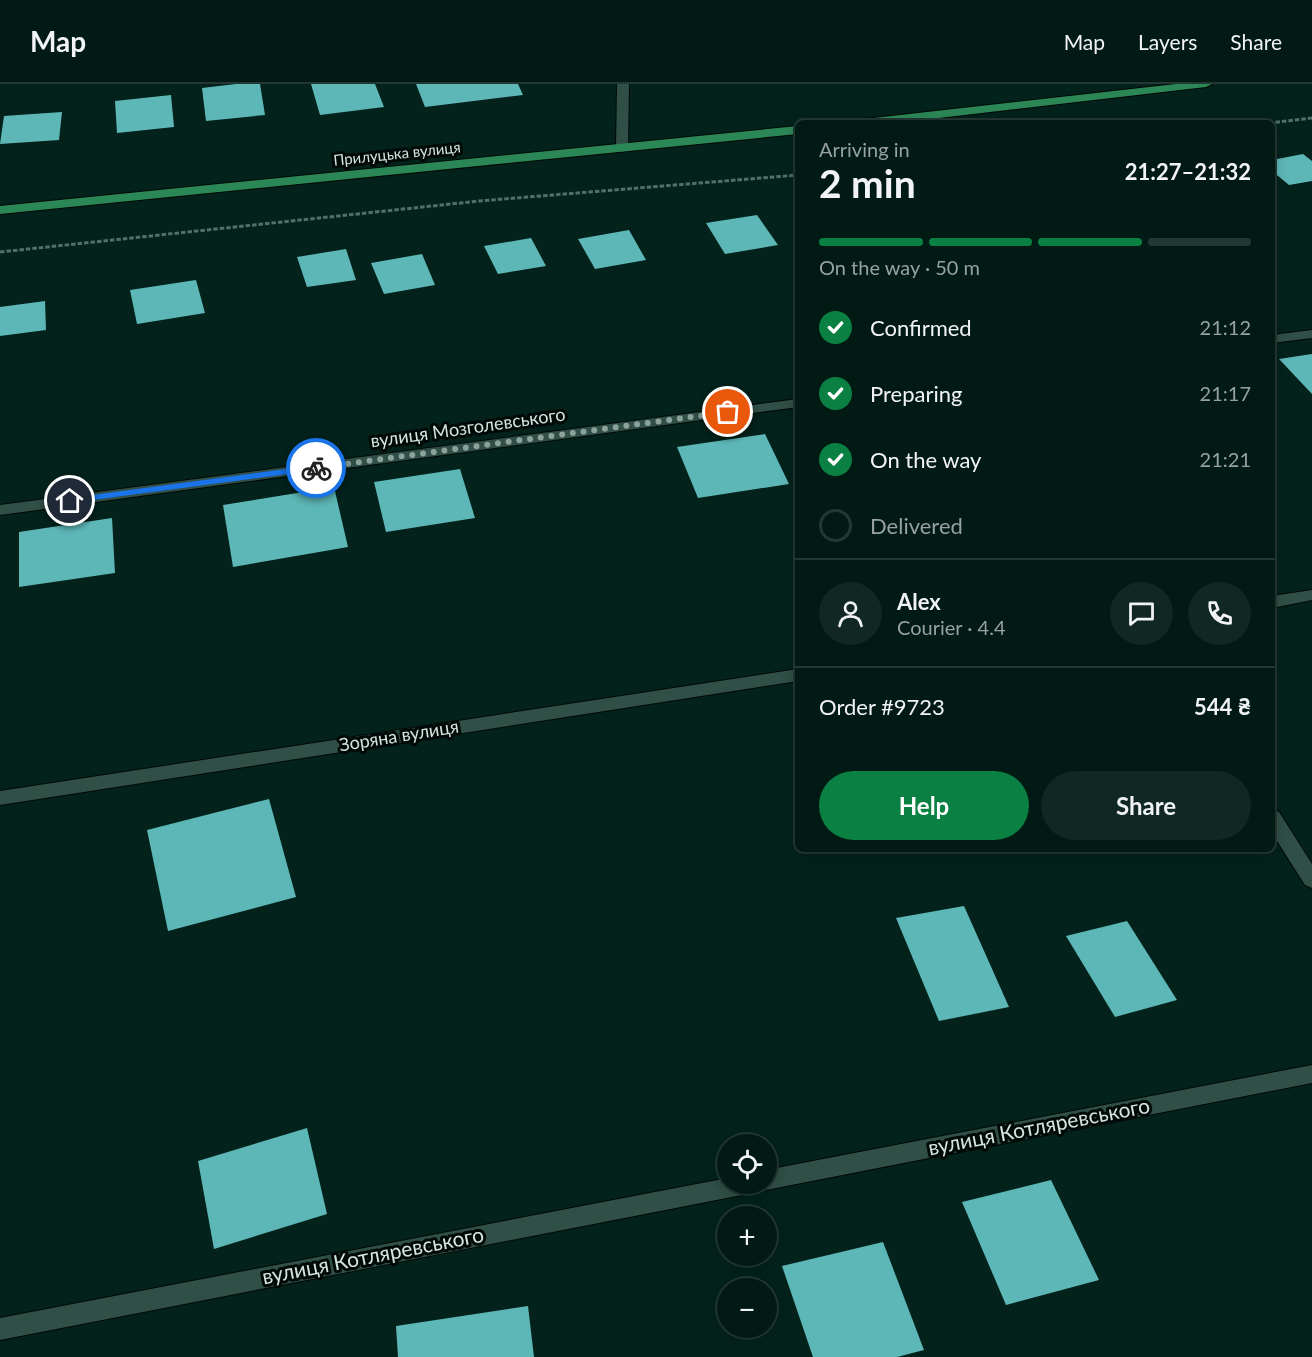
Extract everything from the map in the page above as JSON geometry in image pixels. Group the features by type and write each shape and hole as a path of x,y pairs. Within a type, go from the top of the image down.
{"main road":[{"path":"891,120 1206,84"},
{"name":"Прилуцька вулиця","path":"0,210 795,130"}],"street":[{"path":"622,148 623,84"},
{"path":"1275,339 1312,334"},
{"name":"вулиця Мозголевського","path":"0,510 795,403"},
{"path":"1275,601 1312,595"},
{"name":"Зоряна вулиця","path":"0,798 795,675"},
{"path":"1275,822 1312,880"},
{"name":"вулиця Котляревського","path":"777,1178 1312,1074"},
{"name":"вулиця Котляревського","path":"0,1329 717,1190"}],"path":[{"path":"1275,122 1312,118"},
{"path":"0,252 479,201 795,174"}],"building":[{"path":"260,84 265,115 206,121 202,88"},
{"path":"311,84 375,84 384,107 320,115"},
{"path":"416,84 518,84 523,95 425,107"},
{"path":"171,95 174,127 117,133 115,101"},
{"path":"62,112 59,140 0,144 4,116"},
{"path":"1303,154 1312,161 1312,181 1289,185 1275,173 1275,159"},
{"path":"757,215 778,245 725,254 706,223"},
{"path":"629,230 646,260 595,269 578,239"},
{"path":"531,238 546,266 498,274 484,246"},
{"path":"346,249 356,280 307,287 297,257"},
{"path":"422,254 435,285 384,294 371,263"},
{"path":"196,280 205,313 137,324 130,290"},
{"path":"45,301 46,330 0,336 0,307"},
{"path":"1312,354 1312,394 1279,359"},
{"path":"765,434 789,484 698,498 677,447"},
{"path":"460,469 475,518 386,532 374,482"},
{"path":"334,487 348,547 233,567 223,505"},
{"path":"112,518 115,573 19,587 19,532"},
{"path":"269,799 296,897 168,931 147,830"},
{"path":"964,906 1009,1007 939,1021 896,918"},
{"path":"1127,921 1177,1000 1115,1017 1066,936"},
{"path":"307,1128 327,1214 214,1249 198,1161"},
{"path":"1051,1180 1099,1280 1006,1305 962,1202"},
{"path":"883,1242 924,1350 897,1357 813,1357 782,1266"},
{"path":"528,1306 534,1357 398,1357 396,1326"}],"way so far":[{"path":"316,468 728,412"}],"route":[{"path":"70,501 316,468"}]}
